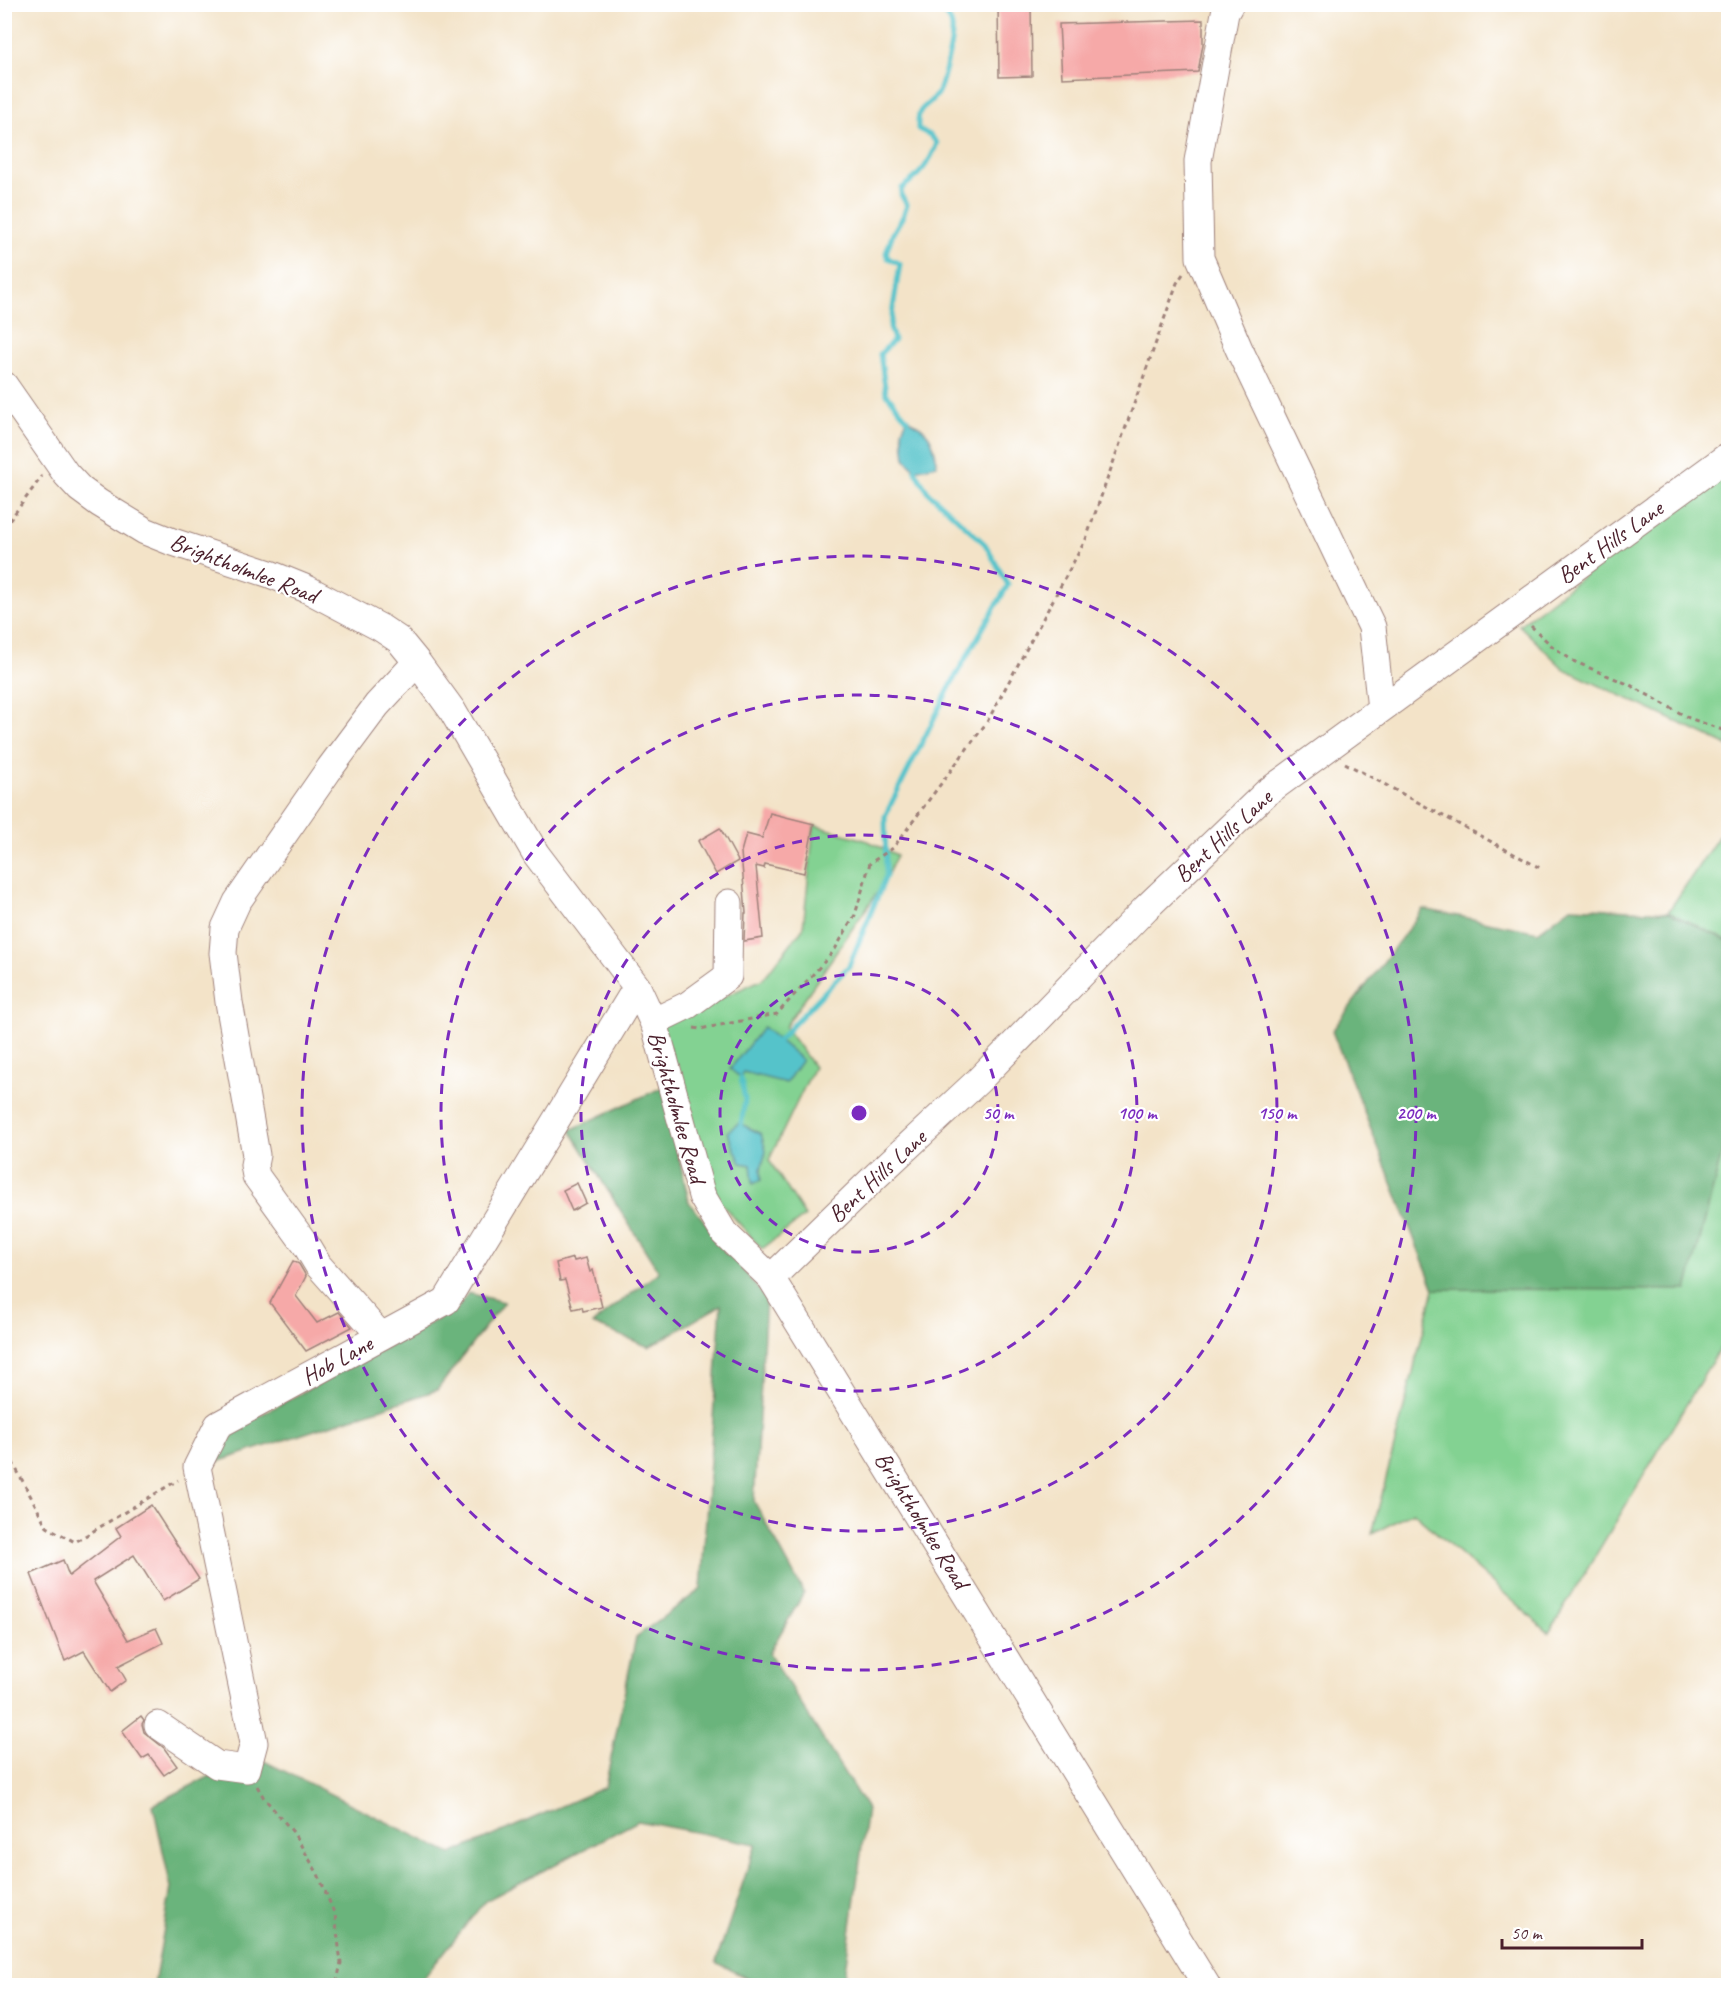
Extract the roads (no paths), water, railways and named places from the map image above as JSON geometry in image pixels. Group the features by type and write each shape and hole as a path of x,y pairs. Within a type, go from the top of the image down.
{"street":[{"path":"1230,4 1225,14 1198,161 1200,258 1239,349 1372,627 1382,709"},
{"name":"Brightholmlee Road","path":"4,385 56,461 86,494 146,531 307,589 381,628 399,640 417,662 452,710 536,854 637,987 653,1022 702,1196 724,1233 771,1278 1207,1986"},
{"name":"Bent Hills Lane","path":"771,1278 978,1081 1146,908 1258,801 1728,456"},
{"path":"381,1336 318,1265 256,1176 254,1165 256,1155 229,1002 223,953 225,928 237,902 330,768 377,705 417,662"},
{"path":"653,1022 688,1005 728,976 729,903"},
{"name":"Hob Lane","path":"158,1725 217,1765 247,1769 254,1743 197,1470 218,1425 446,1300 637,987"}],"water":[{"path":"907,419 921,427 930,437 937,465 915,470 905,458 902,430"},
{"path":"763,1027 802,1060 786,1083 743,1072 741,1078 730,1069"},
{"path":"739,1123 761,1134 766,1151 761,1169 761,1180 753,1184 751,1165 741,1163 727,1132"}],"waterway":[{"path":"907,419 886,393 880,354 894,340 890,327 900,264 888,258 886,253 907,205 901,195 902,188 923,168 937,143 930,135 918,129 918,121 920,111 937,94 945,72 952,26 948,18 939,10 942,4"},
{"path":"778,1041 849,966 886,876 885,816 956,675 1008,585 985,544 928,492 915,470"},
{"path":"741,1078 745,1100 741,1124"}]}
